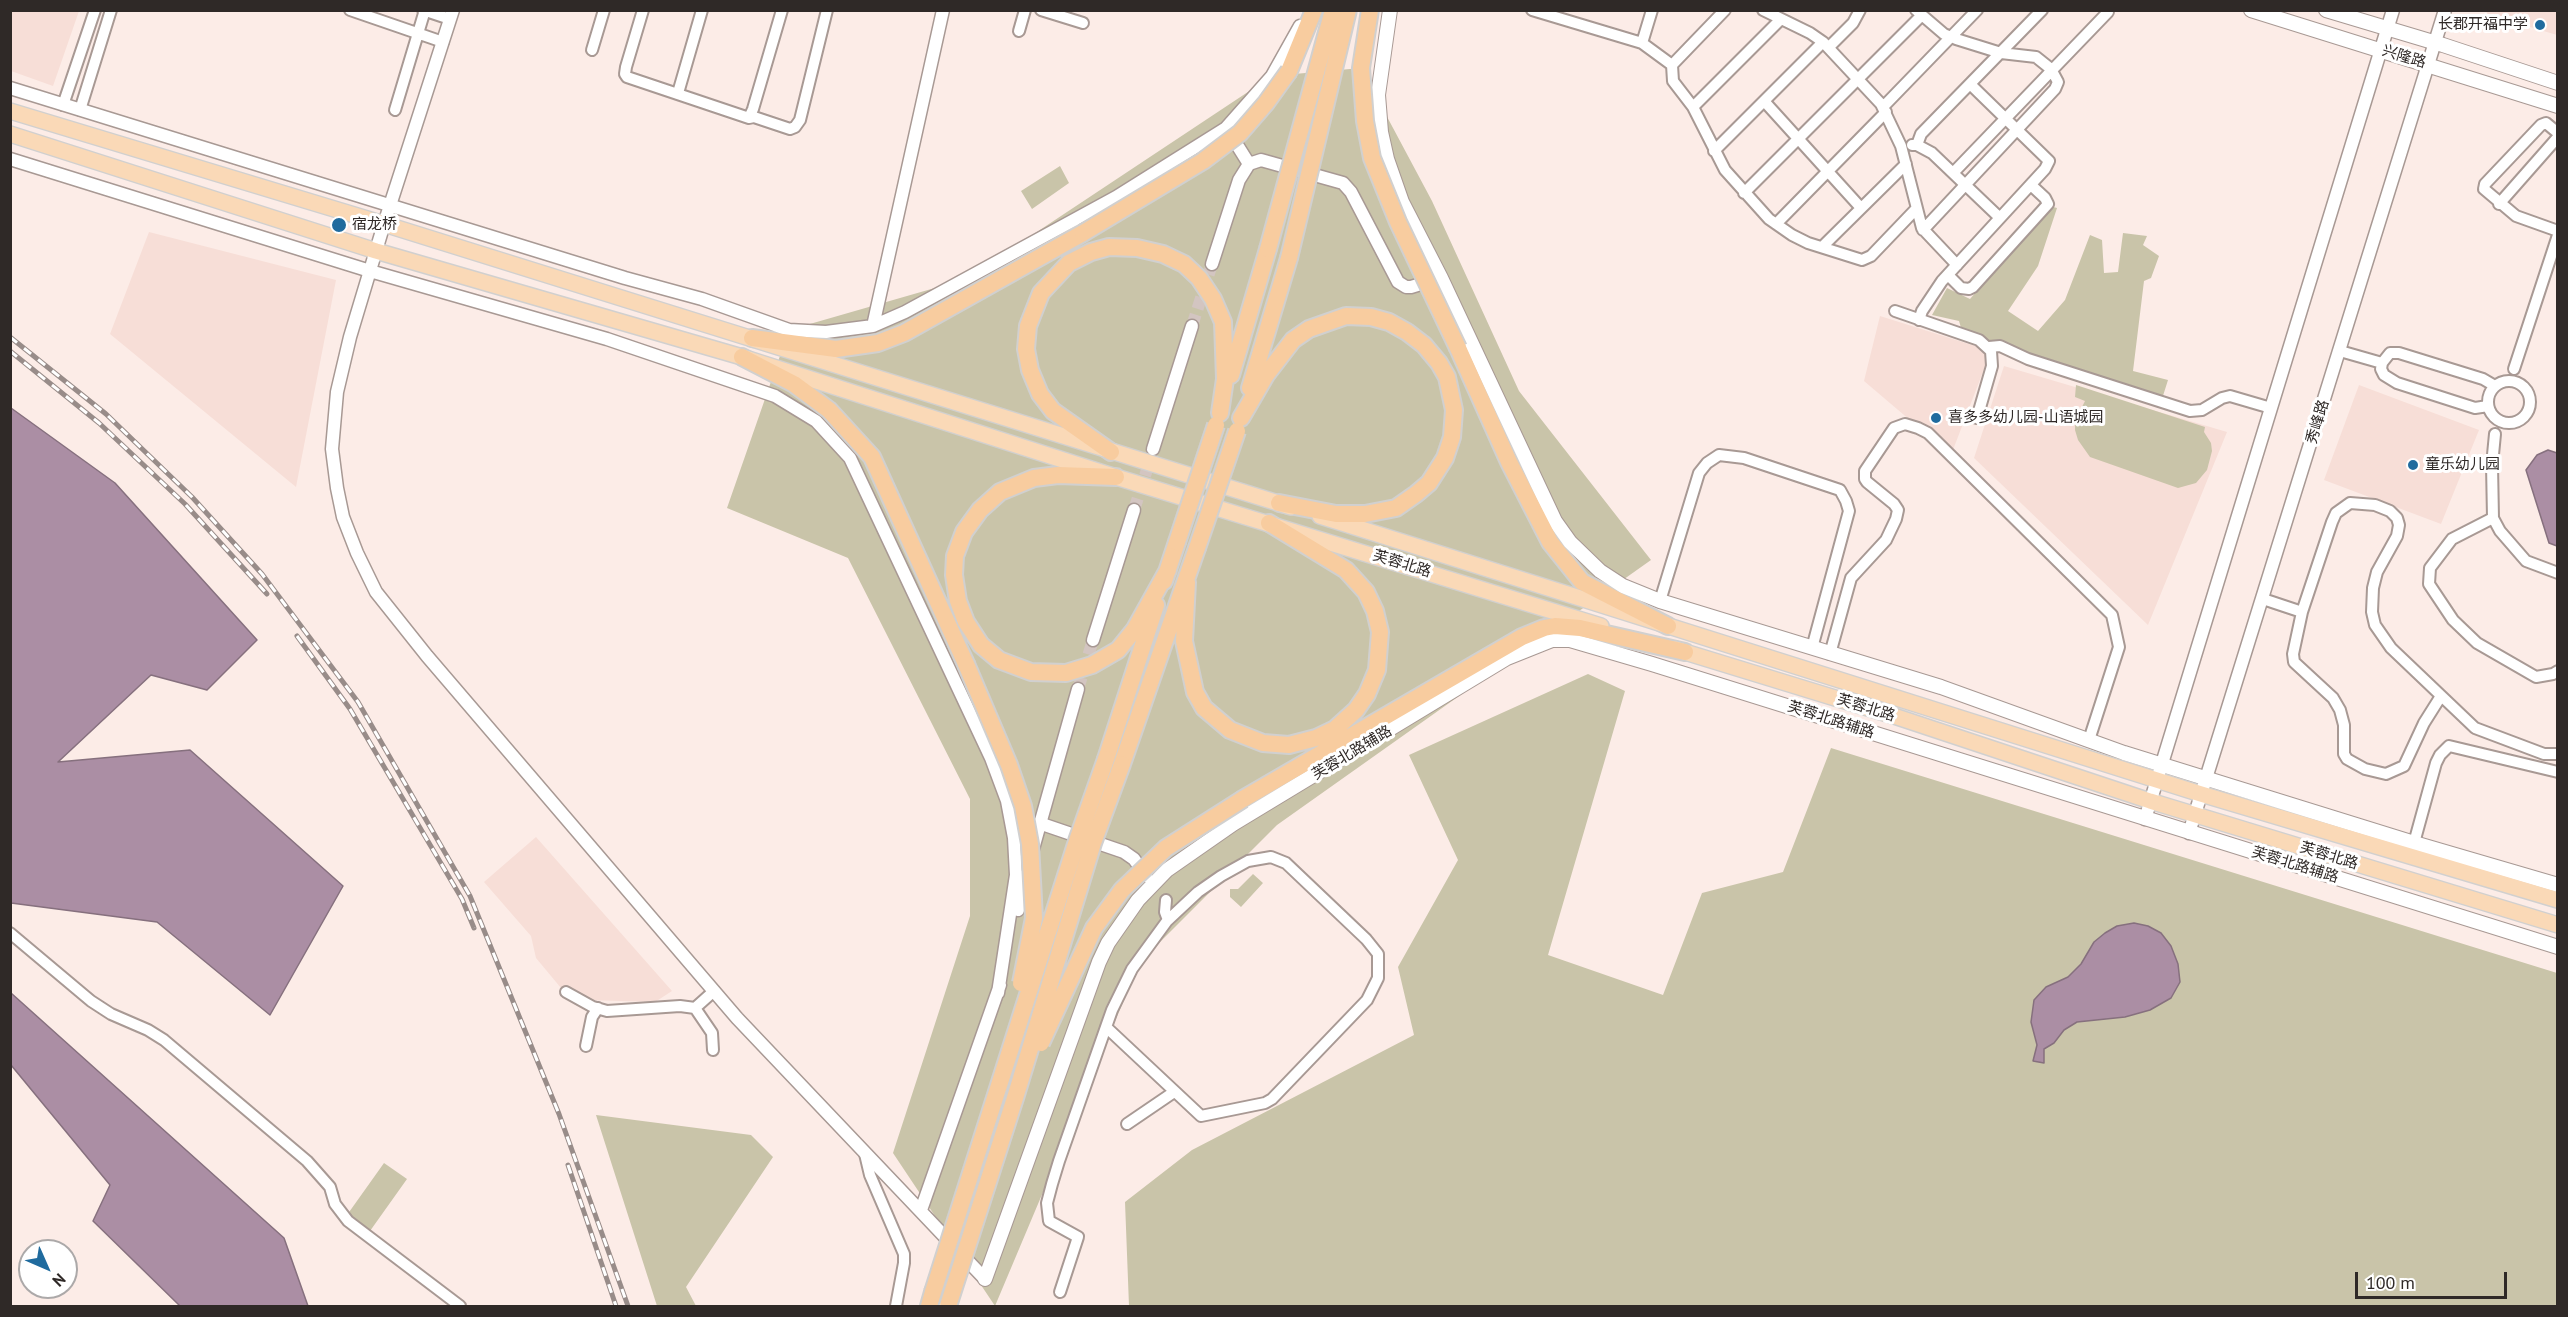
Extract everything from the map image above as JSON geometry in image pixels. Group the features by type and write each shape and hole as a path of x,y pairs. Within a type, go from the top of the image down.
{"highway":[{"path":"752,338 836,350 878,343 904,333 1083,233 1203,161 1240,133 1266,103 1288,71 1314,10"},
{"path":"948,1306 1016,1098 1093,843 1168,570 1218,419 1268,249 1333,10"},
{"path":"931,1299 1074,849 1114,761 1186,582 1239,425 1289,258 1348,10"},
{"path":"1370,10 1361,68 1365,122 1372,158 1398,222 1509,462 1551,542 1582,582 1668,626"},
{"path":"1111,452 1053,411 1033,378 1026,349 1028,326 1041,293 1070,263 1091,252 1109,247 1137,248 1163,254 1184,264 1199,278 1213,299 1223,322 1225,379 1218,419"},
{"path":"1239,425 1266,375 1293,340 1309,329 1346,316 1371,316 1389,322 1407,332 1424,345 1447,377 1454,410 1452,437 1445,458 1429,483 1416,494 1395,508 1365,514 1336,513 1279,503"},
{"path":"742,357 794,384 829,410 872,458 1010,765 1023,806 1030,844 1034,918 1005,1063"},
{"path":"1116,477 1034,478 1000,492 980,510 964,532 955,556 954,575 958,601 966,622 981,645 999,660 1031,672 1066,673 1092,665 1118,650 1135,628 1168,570"},
{"path":"1186,582 1184,641 1194,692 1204,708 1230,730 1263,742 1289,745 1316,738 1335,729 1356,710 1367,694 1377,670 1380,632 1375,611 1366,592 1346,570 1269,523"},
{"path":"1016,1098 1094,928 1122,890 1166,848 1243,798 1522,637 1544,628 1555,626 1580,628 1685,652"}],"main road":[{"path":"1390,10 1378,95 1381,132 1387,159 1402,202 1441,278 1555,521 1578,551 1600,571 1623,586 1660,601 1941,687 2161,764 2414,843 2558,885"},
{"name":"兴隆路","path":"2251,10 2558,106"},
{"name":"兴隆路","path":"2325,10 2558,83"},
{"name":"芙蓉北路","path":"10,111 752,338 2201,794 2558,900"},
{"name":"芙蓉北路","path":"10,134 376,251 742,357 1116,477 1897,717 2150,801 2558,925"},
{"name":"芙蓉北路辅路","path":"985,1279 1099,962 1125,917 1153,884 1167,870 1233,824 1507,658 1552,640 1570,640 1652,664 2558,947"}],"street":[{"path":"63,105 95,10"},
{"path":"80,110 111,10"},
{"path":"350,10 443,42"},
{"path":"592,50 604,10"},
{"path":"644,10 625,74 634,80 790,129 797,125 827,10"},
{"path":"678,93 702,10"},
{"path":"749,118 782,10"},
{"path":"873,326 943,10"},
{"path":"1019,31 1025,10"},
{"path":"1041,10 1083,23"},
{"path":"10,88 625,279 702,299 789,330 826,332 873,326 905,312 1116,197 1226,128 1272,76 1298,32 1305,10"},
{"path":"1532,10 1642,43 1672,65"},
{"path":"1642,43 1652,10"},
{"path":"1725,10 1672,65 1673,81 1693,107 1725,170 1744,193 1776,224 1792,235 1858,259 1868,258 1916,209"},
{"path":"1762,10 1810,33 1826,44 1860,79 1884,109 1901,146 1923,230 1957,265"},
{"path":"1714,151 1764,101 1826,44 1853,23 1860,10"},
{"path":"1776,224 1977,10"},
{"path":"1917,145 1921,134 2042,10"},
{"path":"2145,819 2393,10"},
{"name":"秀峰路","path":"2189,833 2445,10"},
{"path":"394,110 424,11 452,15 370,271 343,365 335,410 332,449 343,517 357,553 376,591 427,656 714,991 985,1279"},
{"path":"1953,173 2108,12"},
{"path":"1744,193 1860,79 1918,13 1951,37 2001,53 2036,57 2051,69 2057,86 1923,230"},
{"path":"1693,107 1781,19"},
{"path":"1919,320 1922,311 1948,275 2049,161 1970,84"},
{"path":"1764,101 1861,208"},
{"path":"2499,204 2558,135 2548,124 2541,125 2485,184 2486,193 2499,204 2516,216 2558,233 2514,369 2488,398 2488,406 2500,420 2519,420 2528,408 2528,394 2518,384 2514,369"},
{"path":"1226,128 1249,164"},
{"path":"1901,146 1917,145 1932,153 2000,218"},
{"path":"10,159 370,271 607,339 775,396 816,421 850,458 991,758 1007,801 1014,838 1016,875 998,993"},
{"path":"1212,264 1239,180 1249,164 1261,160 1343,183 1351,192 1398,282 1411,287 1441,278"},
{"path":"1822,247 1905,164"},
{"path":"1948,275 1961,288 1973,287 2048,204 2046,198 2031,184"},
{"path":"1895,311 1979,340 1989,347 1993,359 1977,418"},
{"path":"1153,448 1192,326"},
{"path":"1989,347 2000,346 2028,359 2190,411 2202,410 2230,396 2271,408"},
{"path":"2340,351 2382,363"},
{"path":"2488,406 2475,408 2397,383 2384,375 2382,363 2390,353 2400,352 2500,384 2518,384"},
{"path":"2500,420 2495,434 2493,518 2500,531 2526,561 2558,573"},
{"path":"1830,654 1851,578 1886,540 1898,510 1883,493 1867,482 1865,471 1894,428 1905,424 1918,428 1928,433 2112,615 2119,647 2089,740"},
{"path":"1660,601 1699,473 1707,463 1719,455 1744,458 1840,490 1846,501 1849,511 1812,648"},
{"path":"2441,696 2424,723 2404,766 2386,774 2365,770 2353,764 2344,754 2344,725 2340,710 2333,698 2294,662 2293,654 2302,612 2336,513 2350,503 2375,505 2390,511 2397,518 2399,525 2397,536 2377,572 2373,588 2374,619 2382,637 2391,648 2475,728 2544,753 2558,754"},
{"path":"1093,640 1134,510"},
{"path":"2493,518 2452,539 2430,568 2429,584 2453,620 2477,643 2536,677 2553,675 2558,671"},
{"path":"2263,599 2302,612"},
{"path":"921,1210 998,993 1039,824 1078,689"},
{"path":"2414,843 2436,763 2440,755 2450,746 2558,772"},
{"path":"1039,824 1124,852 1134,859 1166,900 1165,912 1168,920"},
{"path":"1060,1292 1078,1237 1049,1221 1047,1203 1059,1161 1106,1027 1132,969 1168,920 1207,886 1248,861 1262,857 1279,858 1377,951 1376,984 1367,1000 1272,1099 1260,1104 1201,1116 1106,1027"},
{"path":"1166,900 1179,899 1187,903"},
{"path":"10,933 91,1001 111,1014 148,1030 164,1040 307,1161 330,1187 335,1204 348,1221 460,1306"},
{"path":"566,992 607,1011 664,1006 695,1008 714,991"},
{"path":"586,1046 592,1017 598,1008"},
{"path":"695,1008 712,1033 713,1050"},
{"path":"1127,1124 1174,1092"},
{"path":"865,1154 870,1175 904,1254 896,1306"}],"shaded area":[{"path":"11,10 79,11 53,86 11,71"},
{"name":"长郡开福中学","path":"2488,10 2557,11 2557,35 2486,14"},
{"path":"1361,68 1432,201 1519,391 1651,560 1277,825 1140,962 995,1306 893,1153 970,916 970,799 848,558 727,508 789,330 966,279 1272,76"},
{"path":"1060,166 1069,183 1032,209 1021,191"},
{"path":"2050,206 2057,208 2038,266 2008,311 2038,331 2065,300 2090,235 2102,240 2104,273 2118,272 2123,233 2147,236 2143,245 2159,256 2151,278 2144,281 2133,371 2168,380 2162,399 1994,345 1962,331 1959,321 1932,315 1947,288 1970,299"},
{"path":"149,232 336,280 296,487 110,334"},
{"name":"喜多多幼儿园-山语城园","path":"1880,316 1991,351 1951,455 1864,381"},
{"path":"2004,366 2227,432 2148,625 1974,458"},
{"path":"2076,385 2205,427 2204,432 2211,443 2212,451 2207,470 2196,483 2178,488 2090,457 2078,440 2075,430 2075,421 2085,401 2075,397"},
{"name":"童乐幼儿园","path":"2359,385 2479,430 2441,524 2324,480"},
{"path":"11,408 115,483 257,640 207,690 151,675 58,762 190,750 343,886 270,1015 157,922 11,903"},
{"path":"2548,450 2557,453 2557,546 2549,543 2526,470 2537,455"},
{"path":"1588,674 1625,691 1548,955 1663,995 1702,893 1783,872 1831,748 2557,973 2557,1306 1129,1306 1125,1202 1192,1150 1414,1035 1398,967 1458,860 1409,755"},
{"path":"536,837 672,991 655,1002 587,1000 561,988 536,958 531,936 484,882"},
{"path":"1253,874 1263,883 1241,907 1230,897 1230,889 1238,889"},
{"path":"2134,923 2148,926 2161,933 2171,946 2178,964 2180,982 2171,998 2150,1010 2125,1017 2077,1022 2064,1030 2054,1043 2044,1049 2044,1063 2033,1061 2037,1045 2031,1022 2034,1000 2046,987 2068,977 2081,964 2094,942 2105,933 2117,926"},
{"path":"11,993 284,1238 308,1306 180,1306 93,1221 110,1185 11,1065"},
{"path":"596,1115 751,1135 773,1157 686,1287 696,1306 657,1306"},
{"path":"384,1163 407,1179 370,1231 347,1215"}],"tunnel":[{"path":"1192,326 1212,264"},
{"path":"1134,510 1152,454"},
{"path":"1078,689 1093,640"}],"railway":[{"path":"10,337 106,414 192,497 262,574 358,702 470,896 559,1114 628,1306"},
{"path":"10,351 99,423 185,504 267,594"},
{"path":"297,636 350,709 462,899 474,928"},
{"path":"568,1165 616,1306"}],"place":[{"name":"长郡开福中学","path":"2540,25"},
{"name":"宿龙桥","path":"339,225"},
{"name":"喜多多幼儿园-山语城园","path":"1936,418"},
{"name":"童乐幼儿园","path":"2413,465"}]}
